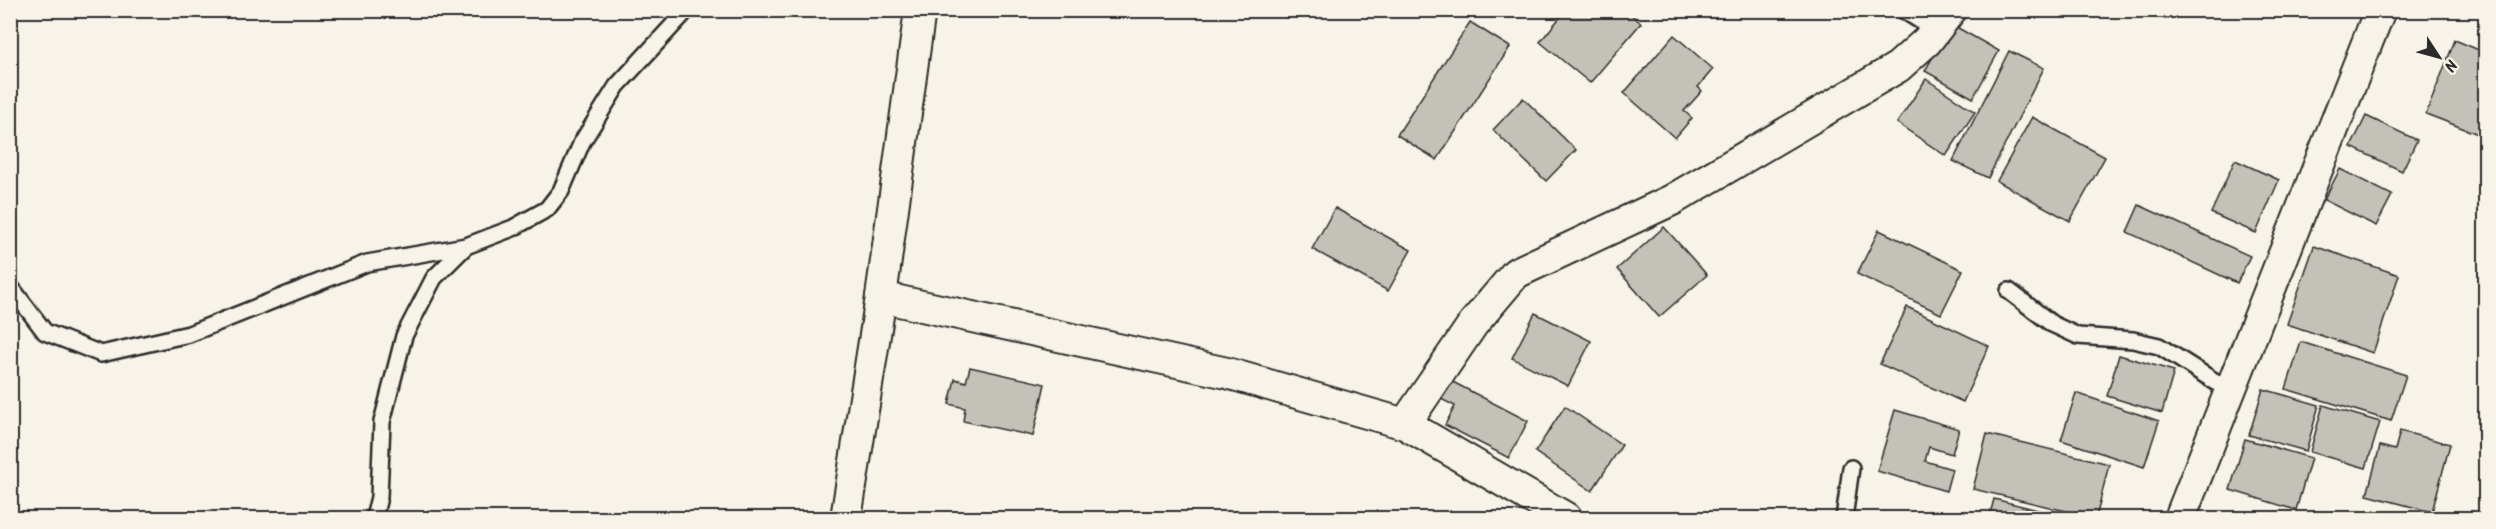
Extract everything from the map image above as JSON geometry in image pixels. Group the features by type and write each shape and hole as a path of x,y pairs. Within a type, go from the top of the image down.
{"street":[{"path":"846,519 881,297 920,10"},
{"path":"2180,519 2380,10"},
{"path":"1405,424 1473,324 1516,273 1682,195 1898,67 1927,41 1943,20"},
{"path":"881,297 1227,373 1405,424 1566,519"}],"lane":[{"path":"10,286 45,332 101,354 189,334 367,263 466,246 513,228 547,209 561,191 582,142 617,86 687,10"},
{"path":"1903,10 1943,20"},
{"path":"374,519 379,497 382,422 404,336 434,279 466,246"},
{"path":"2009,291 2052,324 2078,336 2133,340 2159,346 2230,391"},
{"path":"1844,519 1851,468"}],"building":[{"path":"1566,10 1626,10 1641,23 1590,83 1540,42"},
{"path":"1470,22 1510,47 1437,160 1397,135"},
{"path":"1951,24 1999,51 1973,98 1925,71"},
{"path":"1674,35 1713,69 1698,87 1702,91 1684,111 1692,118 1675,138 1624,93"},
{"path":"2455,40 2486,53 2486,130 2483,136 2426,114"},
{"path":"2009,51 2044,68 1988,178 1953,161"},
{"path":"1926,79 1975,112 1946,156 1897,123"},
{"path":"1523,98 1576,150 1546,181 1493,130"},
{"path":"2366,116 2417,140 2402,171 2351,147"},
{"path":"2032,117 2105,157 2070,221 1997,181"},
{"path":"2235,160 2279,180 2256,233 2211,213"},
{"path":"2340,169 2392,195 2376,226 2324,200"},
{"path":"2139,205 2250,256 2237,283 2127,232"},
{"path":"1335,208 1411,250 1388,291 1312,249"},
{"path":"1664,227 1707,275 1659,317 1617,269"},
{"path":"1879,230 1963,270 1941,314 1857,274"},
{"path":"2314,246 2399,275 2373,353 2287,324"},
{"path":"1907,307 1989,346 1963,402 1880,364"},
{"path":"1535,313 1591,341 1568,386 1512,358"},
{"path":"2301,342 2406,375 2391,421 2286,389"},
{"path":"2119,355 2174,371 2162,413 2107,396"},
{"path":"970,367 1045,384 1033,436 963,421 965,408 949,404 955,379 966,382"},
{"path":"1447,379 1528,421 1509,458 1445,425 1455,406 1437,397"},
{"path":"2263,389 2319,405 2306,451 2249,435"},
{"path":"2076,393 2159,421 2144,467 2061,440"},
{"path":"2323,405 2380,422 2366,468 2310,452"},
{"path":"1565,406 1622,445 1592,491 1535,452"},
{"path":"1895,410 1959,429 1952,454 1929,447 1925,461 1952,469 1946,491 1877,471"},
{"path":"2400,431 2450,444 2432,512 2367,495 2380,446 2395,450"},
{"path":"1987,434 2109,464 2096,518 1973,489"},
{"path":"2245,439 2311,458 2296,510 2230,490"},
{"path":"1994,499 2070,518 1989,518"}]}
